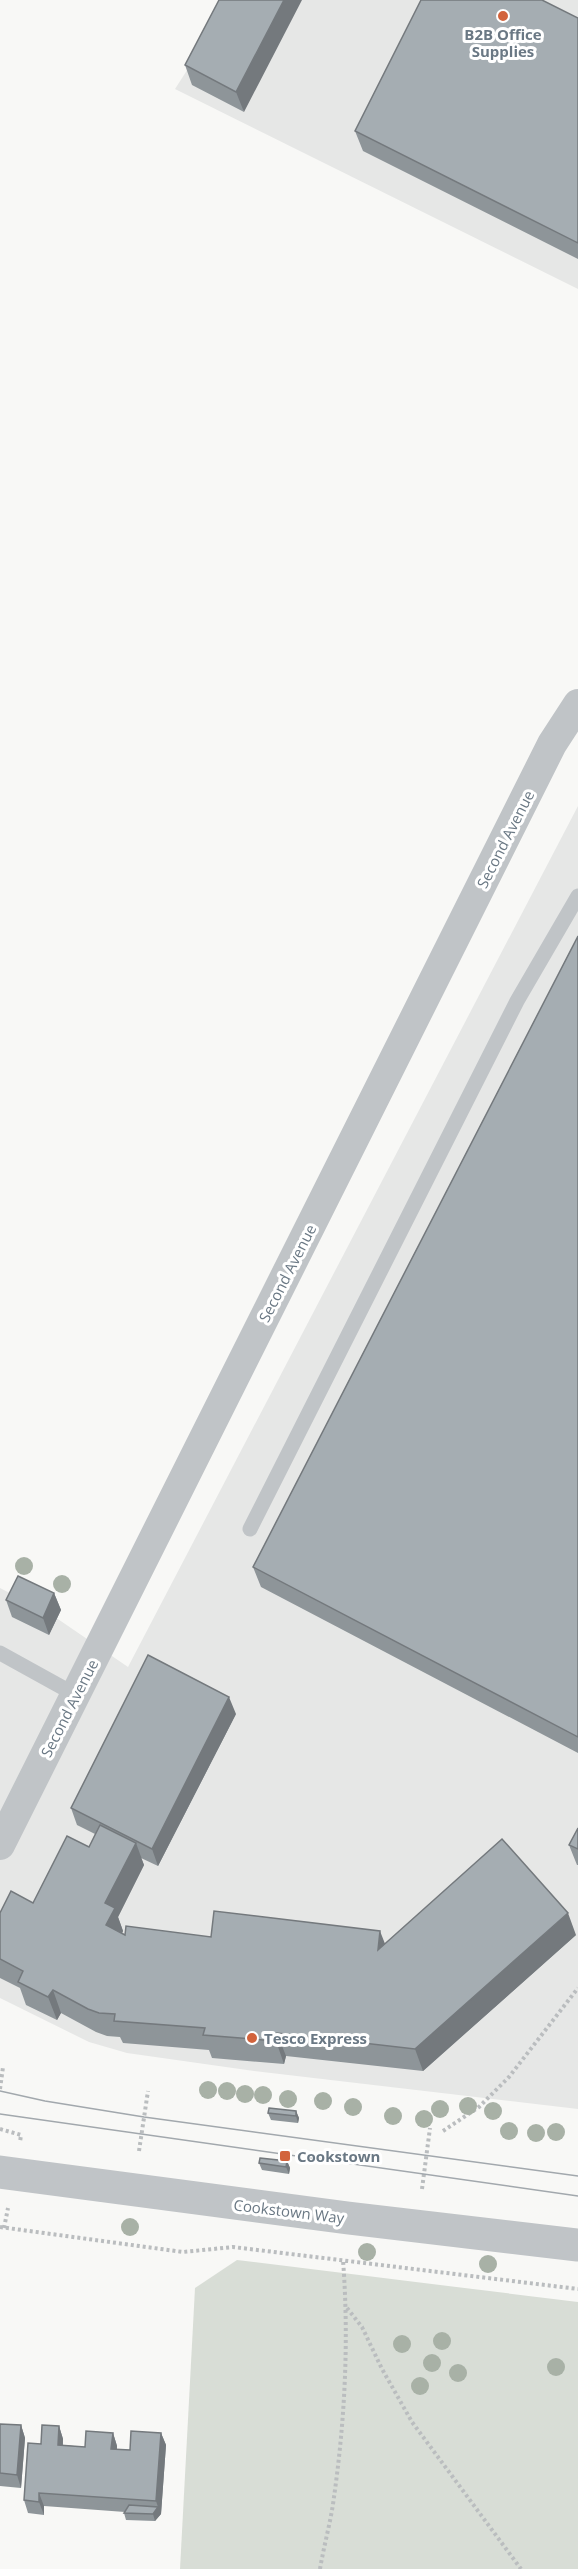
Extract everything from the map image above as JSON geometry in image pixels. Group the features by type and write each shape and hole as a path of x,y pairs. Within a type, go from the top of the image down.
{"street":[{"name":"Second Avenue","path":"0,1845 552,744 578,704"},
{"name":"Cookstown Way","path":"0,2172 337,2217 578,2244"}],"lane":[{"path":"250,1529 517,1001 578,896"},
{"path":"0,1653 76,1695"}],"path":[{"path":"443,2131 479,2107 509,2077 578,1988"},
{"path":"0,2089 3,2067"},
{"path":"139,2151 148,2091"},
{"path":"422,2189 430,2128"},
{"path":"0,2227 183,2252 233,2247 578,2289"},
{"path":"320,2569 334,2498 346,2356 347,2308 343,2260"},
{"path":"347,2308 362,2327 382,2369 412,2422 521,2569"}],"shaded area":[{"path":"232,0 578,0 578,289 175,89"},
{"path":"578,806 578,2109 254,2071 127,2053 89,2042 0,1998 0,1588 52,1615 128,1667"},
{"path":"237,2260 578,2302 578,2569 180,2569 195,2288"}],"building":[{"path":"219,0 284,0 236,92 185,65"},
{"path":"421,0 542,0 578,18 578,243 355,131"},
{"path":"578,936 578,1737 253,1567"},
{"path":"18,1576 54,1593 43,1618 6,1600"},
{"path":"148,1655 229,1697 152,1849 71,1808"},
{"path":"100,1825 136,1843 105,1903 115,1908 106,1925 125,1935 126,1926 211,1937 214,1911 380,1931 378,1950 502,1839 568,1913 415,2049 277,2033 276,2041 203,2035 205,2028 114,2021 115,2014 99,2013 88,2009 53,1990 48,1997 18,1982 23,1971 0,1959 0,1913 11,1891 33,1903 67,1836 89,1847"},
{"path":"578,1828 578,1849 569,1845"},
{"path":"269,2108 296,2111 296,2116 268,2113"},
{"path":"260,2158 287,2161 286,2167 259,2163"},
{"path":"0,2424 21,2425 17,2475 0,2473"},
{"path":"42,2425 59,2426 58,2445 85,2447 86,2431 113,2433 111,2449 130,2450 131,2431 161,2433 156,2501 39,2493 39,2502 24,2500 28,2443 41,2444"},
{"path":"129,2505 158,2507 153,2514 124,2513"}],"tram line":[{"path":"0,2091 45,2101 144,2117 578,2176"},
{"path":"0,2114 578,2196"}],"place":[{"name":"B2B Office Supplies","path":"503,16"},
{"name":"Tesco Express","path":"252,2038"},
{"name":"Cookstown","path":"285,2156"}]}
